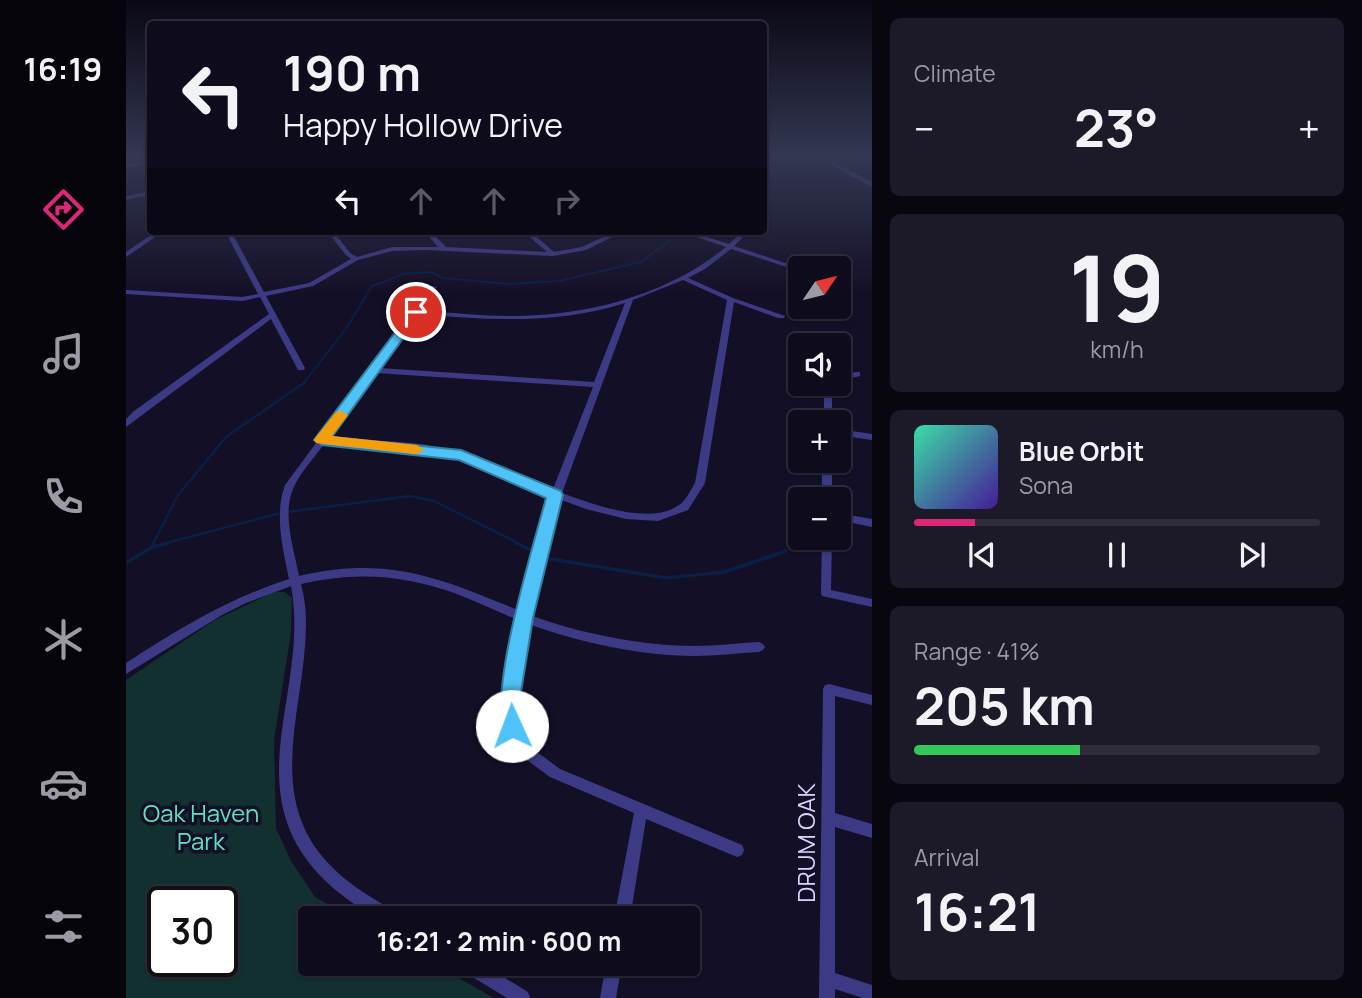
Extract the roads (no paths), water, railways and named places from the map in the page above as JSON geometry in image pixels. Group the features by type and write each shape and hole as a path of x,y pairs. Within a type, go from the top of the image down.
{"street":[{"path":"126,255 155,235"},
{"path":"230,235 301,368"},
{"path":"333,235 348,254 356,259"},
{"path":"431,235 444,249"},
{"path":"531,235 553,254"},
{"path":"126,292 235,299 318,283 356,259 399,248 553,254 584,249 613,235"},
{"path":"695,235 788,266"},
{"path":"416,312 527,318 556,315 630,299 686,279 741,235"},
{"path":"686,279 731,299 781,316"},
{"path":"373,906 330,876 306,846 290,812 284,759 299,656 300,612 282,513 283,502 290,485 434,287"},
{"path":"630,299 555,495 524,618 510,705 512,726 519,740 540,764 555,773 737,850"},
{"path":"322,440 461,455 555,495 614,514 658,517 673,514 691,503 700,483 731,299"},
{"path":"126,424 137,413 272,315"},
{"path":"373,370 596,385"},
{"path":"851,376 857,374"},
{"path":"851,434 872,437"},
{"path":"851,519 872,523"},
{"path":"827,550 826,593 872,603"},
{"path":"126,669 217,611 296,582 347,572 395,574 441,584 524,618 554,627 669,649 694,651 759,647"},
{"name":"DRUM OAK","path":"827,998 829,689 872,700"},
{"path":"624,906 641,810"},
{"path":"828,818 872,831"},
{"path":"486,976 522,998"},
{"path":"608,998 612,976"},
{"path":"827,978 872,993"}],"waterway":[{"path":"303,384 346,329 371,287 403,274 431,272 443,278 508,284 559,281 641,262 672,239"},
{"path":"153,544 178,495 227,436 303,384"},
{"path":"287,512 410,496 434,501 520,544"},
{"path":"162,544 277,514"},
{"path":"152,547 154,543"},
{"path":"152,547 169,543"},
{"path":"516,543 533,551"},
{"path":"126,563 152,547"},
{"path":"551,559 667,578 724,572 786,551"}],"park label":[{"name":"Oak Haven Park","path":"201,826"}]}
